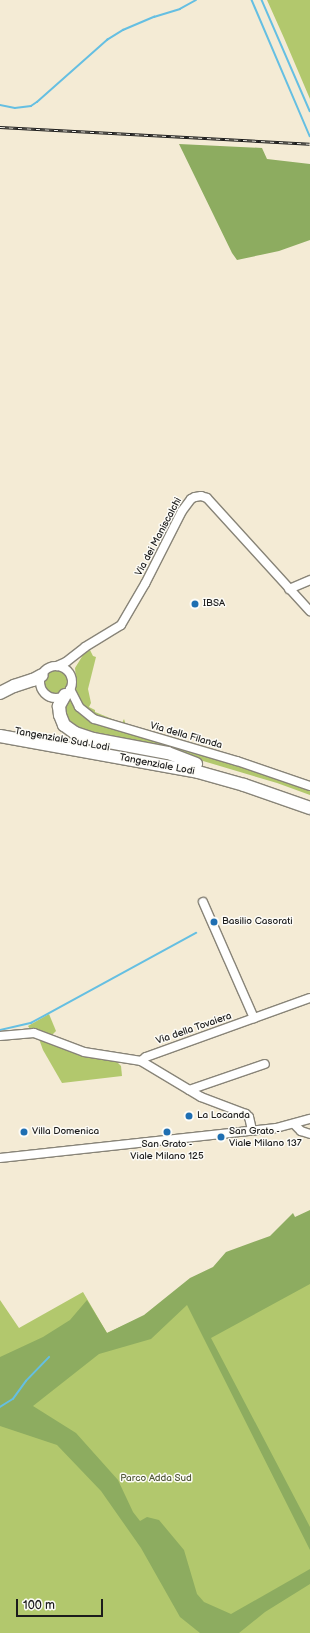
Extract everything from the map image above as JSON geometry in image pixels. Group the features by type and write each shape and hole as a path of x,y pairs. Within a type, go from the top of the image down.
{"highway":[{"path":"0,693 42,675"},
{"path":"68,692 60,702 60,715 64,725 75,733 93,739 168,753 196,764"},
{"name":"Tangenziale Sud Lodi","path":"0,728 196,764 247,777 310,800"},
{"name":"Tangenziale Lodi","path":"0,736 198,772 244,785 310,808"}],"street":[{"name":"Via dei Maniscalchi","path":"74,658 85,647 115,630 126,619 182,511 195,497 201,496 207,498 310,611"},
{"path":"289,589 310,580"},
{"path":"74,658 71,676 72,683 68,692 57,698 46,694 41,687 42,675 48,668 57,666 74,658"},
{"path":"57,666 66,668 71,676"},
{"name":"Via della Filanda","path":"68,692 79,707 94,719 237,761 310,786"},
{"path":"203,902 254,1018"},
{"name":"Via della Tovaiera","path":"141,1061 146,1057 310,998"},
{"path":"0,1036 34,1033 84,1052 141,1061 201,1098 246,1114 249,1117 252,1130"},
{"path":"189,1090 265,1064"},
{"path":"0,1158 252,1130 294,1124 310,1119"},
{"path":"294,1124 301,1131 310,1134"}],"green space":[{"path":"267,0 310,0 310,99 284,38"},
{"path":"179,144 262,148 267,159 310,164 310,240 279,251 237,260 232,253"},
{"path":"90,650 93,656 96,657 88,689 91,703 89,707 95,710 95,712 122,723 124,719 126,725 101,719 82,706 75,690 75,668 83,655"},
{"path":"56,670 66,673 69,683 66,693 56,696 46,693 43,683 46,673"},
{"path":"71,699 82,716 97,724 253,769 310,789 310,795 277,783 193,758 104,738 70,726 62,706"},
{"path":"49,1014 56,1031 51,1036 30,1029 28,1026"},
{"path":"39,1039 116,1061 121,1066 122,1076 62,1083 43,1050"},
{"path":"310,1210 310,1284 211,1338 310,1527 310,1550 187,1305 151,1339 99,1354 33,1406 76,1433 118,1480 133,1512 140,1521 147,1517 159,1520 184,1550 197,1594 204,1602 231,1614 310,1569 310,1584 265,1612 239,1633 200,1633 180,1617 141,1548 101,1491 57,1445 0,1426 0,1357 43,1337 70,1320 87,1300 107,1333 144,1315 190,1278 213,1267 226,1252 270,1236 293,1213 295,1217"},
{"name":"Parco Adda Sud","path":"310,1211 310,1633 0,1633 0,1300 19,1328 83,1292 107,1333 144,1316 271,1236 294,1218"}],"waterway":[{"path":"0,105 15,108 31,106 107,40 123,30 154,17 180,9 196,0"},
{"path":"252,0 310,136"},
{"path":"262,0 310,111"},
{"path":"0,1030 31,1023 196,933"},
{"path":"0,1407 13,1399 26,1381 49,1357"}],"railway":[{"path":"0,127 310,144"}],"place":[{"name":"IBSA","path":"195,604"},
{"name":"Basilio Casorati","path":"214,922"},
{"name":"La Locanda","path":"189,1116"},
{"name":"Villa Domenica","path":"24,1132"},
{"name":"San Grato - Viale Milano 125","path":"167,1132"},
{"name":"San Grato - Viale Milano 137","path":"221,1137"}]}
